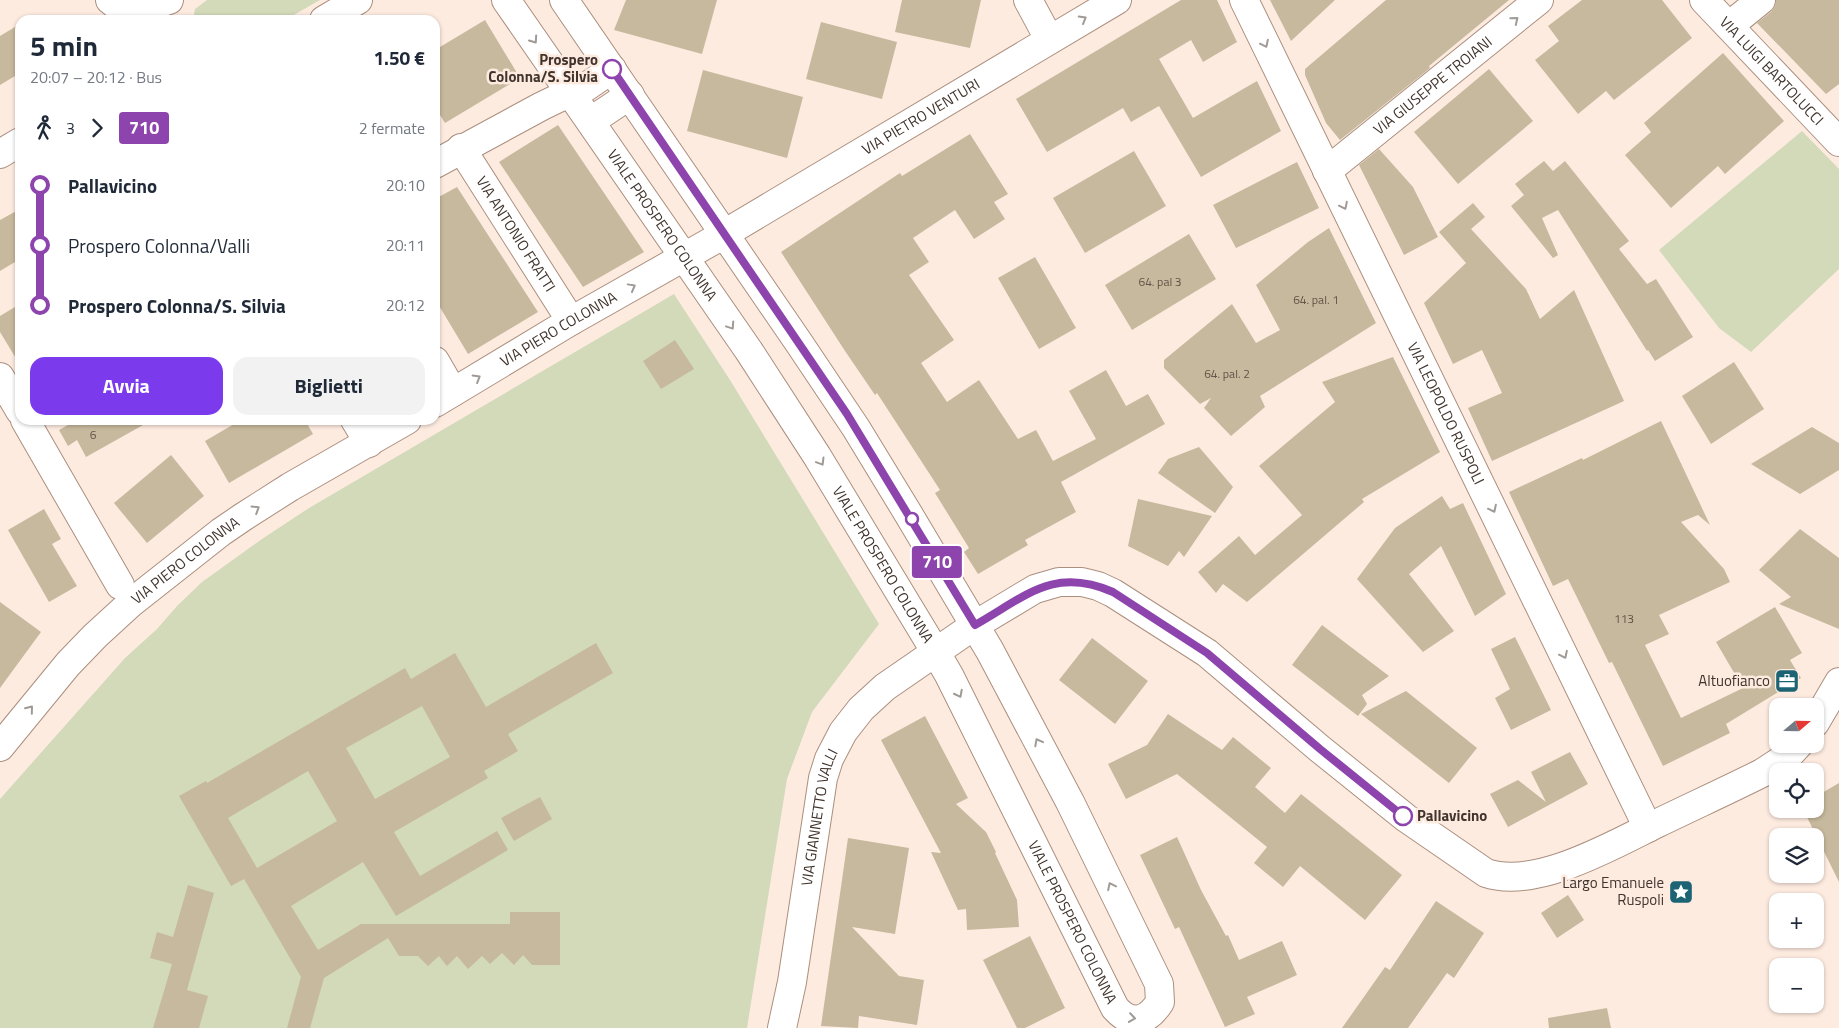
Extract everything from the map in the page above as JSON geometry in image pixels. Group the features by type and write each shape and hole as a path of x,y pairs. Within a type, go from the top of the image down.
{"street":[{"path":"110,0 117,6 127,9 149,6 169,0"},
{"path":"165,15 178,0"},
{"path":"174,15 178,0"},
{"path":"332,15 358,0"},
{"name":"VIALE PROSPERO COLONNA","path":"506,0 749,351 817,456 935,651 1026,826 1115,1008 1129,1019 1138,1020 1150,1016 1160,1002 1159,984 1070,802 975,625 856,428 564,0"},
{"path":"1028,0 1049,39"},
{"name":"VIA PIETRO VENTURI","path":"684,258 1117,0"},
{"name":"VIA LEOPOLDO RUSPOLI","path":"1244,0 1648,828"},
{"name":"VIA GIUSEPPE TROIANI","path":"1327,170 1539,0"},
{"name":"VIA LUIGI BARTOLUCCI","path":"1704,0 1839,142"},
{"path":"1729,26 1760,0"},
{"path":"440,161 461,148 571,92 586,87 612,69"},
{"path":"591,121 630,95"},
{"path":"0,154 15,145"},
{"name":"VIA ANTONIO FRATTI","path":"461,148 571,321"},
{"name":"VIA PIERO COLONNA","path":"444,398 571,321 684,258"},
{"path":"0,377 15,403"},
{"path":"440,382 444,398"},
{"path":"28,425 120,585"},
{"path":"358,425 369,443"},
{"name":"VIA PIERO COLONNA","path":"0,747 68,664 131,603 221,532 243,517 290,487 399,425"},
{"name":"VIA GIANNETTO VALLI","path":"782,1028 792,982 821,789 829,759 842,732 861,709 885,687 935,651 1035,590 1058,582 1082,582 1113,592 1207,653 1320,749 1406,818 1486,873 1499,877 1513,878 1575,863 1762,773 1791,753"},
{"path":"1824,708 1839,682"}],"green space":[{"path":"207,0 320,0 294,15 194,15 195,9"},
{"path":"1802,131 1839,169 1839,269 1751,352 1719,328 1659,250"},
{"path":"674,294 730,380 879,624 812,712 787,779 747,1028 0,1028 0,799 125,658 157,629 202,582 262,539 309,508"}],"building":[{"path":"626,0 717,0 702,54 614,30"},
{"path":"902,0 981,0 970,48 895,32"},
{"path":"1181,0 1217,0 1237,42 1203,62 1191,40 1159,59 1193,118 1257,81 1281,131 1201,177 1159,106 1131,122 1123,108 1047,152 1016,99"},
{"path":"1270,0 1335,0 1291,41"},
{"path":"1386,0 1509,0 1429,66 1430,68 1340,140 1326,123 1305,75 1305,69"},
{"path":"1582,0 1662,0 1692,38 1614,100 1606,91 1578,114 1535,60 1559,41 1548,26"},
{"path":"1776,0 1839,0 1839,84 1826,94 1757,23 1771,12"},
{"path":"485,20 520,78 445,123 440,115 440,47"},
{"path":"821,22 897,42 882,99 806,79"},
{"path":"15,27 15,76 0,85 0,36"},
{"path":"1723,53 1784,121 1725,174 1718,166 1671,208 1625,155 1651,132 1644,123"},
{"path":"1489,69 1533,121 1458,184 1414,132"},
{"path":"703,70 803,97 787,158 687,131"},
{"path":"558,125 644,252 583,287 499,162"},
{"path":"970,134 1008,194 994,202 1005,219 974,239 955,210 913,238 929,262 909,275 954,340 921,363 947,402 979,380 1018,439 1036,430 1053,461 1096,439 1069,391 1106,370 1126,406 1148,394 1165,424 1061,482 1076,512 1025,540 1028,545 978,574 964,552 969,548 935,493 940,490 877,393 875,395 845,351 781,252 900,173 902,176"},
{"path":"1379,149 1413,187 1438,237 1404,255 1359,165"},
{"path":"1134,151 1166,206 1085,253 1053,198"},
{"path":"1544,161 1553,171 1565,161 1629,241 1619,249 1647,284 1656,279 1693,337 1655,361 1558,210 1542,218 1558,255 1553,258 1511,206 1524,195 1515,184"},
{"path":"1297,162 1319,208 1236,248 1213,205"},
{"path":"457,187 538,312 468,354 440,307 440,196"},
{"path":"1473,203 1485,217 1471,229 1526,289 1540,319 1574,290 1624,401 1492,461 1468,408 1502,393 1482,350 1453,364 1424,303 1466,263 1439,232"},
{"path":"15,212 15,262 0,271 0,220"},
{"path":"1329,228 1376,323 1260,396 1265,407 1231,436 1204,408 1211,398 1200,404 1164,368 1164,360 1232,304 1256,343 1280,330 1256,285 1308,242"},
{"path":"1189,234 1216,279 1132,330 1105,285"},
{"path":"1035,257 1076,328 1039,349 998,278"},
{"path":"15,307 15,357 0,332 0,316"},
{"path":"675,340 694,369 661,389 643,361"},
{"path":"1393,357 1440,452 1362,499 1364,502 1247,602 1223,584 1216,593 1198,572 1239,536 1255,555 1302,515 1259,466 1335,402 1322,382"},
{"path":"1734,362 1764,409 1711,444 1682,396"},
{"path":"1661,421 1710,525 1698,515 1681,522 1724,569 1730,582 1659,615 1669,634 1645,645 1681,718 1743,688 1716,642 1775,607 1802,653 1790,660 1801,678 1726,724 1730,733 1663,766 1612,662 1609,663 1568,579 1553,586 1509,492 1582,458 1583,460"},
{"path":"68,425 143,425 86,457 77,440 68,446 59,430"},
{"path":"232,425 308,425 313,434 229,483 205,441"},
{"path":"1812,427 1839,443 1839,470 1800,494 1751,464"},
{"path":"1199,447 1233,487 1215,513 1158,473 1168,459"},
{"path":"171,455 204,496 147,543 114,503"},
{"path":"1442,496 1450,509 1463,503 1506,594 1475,616 1441,546 1409,574 1454,631 1423,652 1357,579 1395,528"},
{"path":"1138,499 1212,516 1184,557 1179,551 1168,566 1128,546"},
{"path":"44,509 61,539 52,544 77,586 49,602 8,530"},
{"path":"1800,529 1839,558 1839,629 1779,604 1791,597 1759,570"},
{"path":"0,602 41,632 0,688"},
{"path":"1322,625 1389,676 1362,695 1367,704 1358,716 1292,665"},
{"path":"1515,637 1551,710 1511,730 1495,698 1510,689 1491,649"},
{"path":"1092,638 1148,681 1115,724 1059,680"},
{"path":"596,643 613,673 508,734 518,751 484,771 488,778 394,832 420,876 497,831 508,850 396,916 363,862 291,906 318,950 361,924 510,924 510,912 560,912 560,965 532,965 523,955 514,965 502,953 490,964 482,956 468,969 457,956 447,966 439,956 428,966 418,956 399,956 388,938 324,978 310,1028 287,1028 301,977 244,879 231,886 179,796 206,781 207,783 405,668 411,679 455,653 486,707","holes":["422,706 450,757 375,799 346,748","308,771 337,821 257,868 228,818"]},
{"path":"1406,691 1477,748 1449,783 1361,714"},
{"path":"1168,714 1222,750 1233,737 1271,768 1255,787 1285,813 1301,794 1402,875 1365,920 1300,866 1283,887 1254,863 1267,847 1177,774 1126,799 1108,764 1147,745"},
{"path":"925,716 968,798 956,804 986,832 996,852 1017,900 1019,927 967,930 966,909 958,910 931,852 941,853 881,740"},
{"path":"1570,752 1588,784 1508,827 1490,794 1518,780 1546,802 1531,772"},
{"path":"1839,783 1839,882 1824,852 1824,828 1812,828 1807,818 1824,818 1824,792"},
{"path":"540,797 552,819 514,841 501,818"},
{"path":"1177,837 1201,890 1226,936 1228,935 1239,960 1282,941 1297,975 1247,997 1255,1014 1225,1027 1179,927 1175,929 1140,855"},
{"path":"848,838 909,848 895,934 852,927 899,976 924,980 917,1025 859,1016 858,1028 821,1026"},
{"path":"188,885 214,893 187,990 208,996 199,1028 153,1028 172,964 150,958 157,932 173,937"},
{"path":"1568,895 1584,920 1557,938 1541,913"},
{"path":"1436,901 1484,933 1454,978 1447,973 1408,1028 1342,1028 1385,967 1390,970"},
{"path":"1030,936 1065,1008 1025,1028 1017,1028 983,960"},
{"path":"1607,1008 1611,1028 1549,1028 1548,1018"}],"bus line":[{"name":"710","path":"612,69 847,414 975,625 1035,590 1058,582 1082,582 1113,592 1207,653 1320,749 1403,816"}],"place":[{"name":"Prospero Colonna/S. Silvia","path":"612,69"},
{"name":"Altuofianco","path":"1787,681"},
{"name":"Pallavicino","path":"1403,816"},
{"name":"Largo Emanuele Ruspoli","path":"1681,892"}]}
